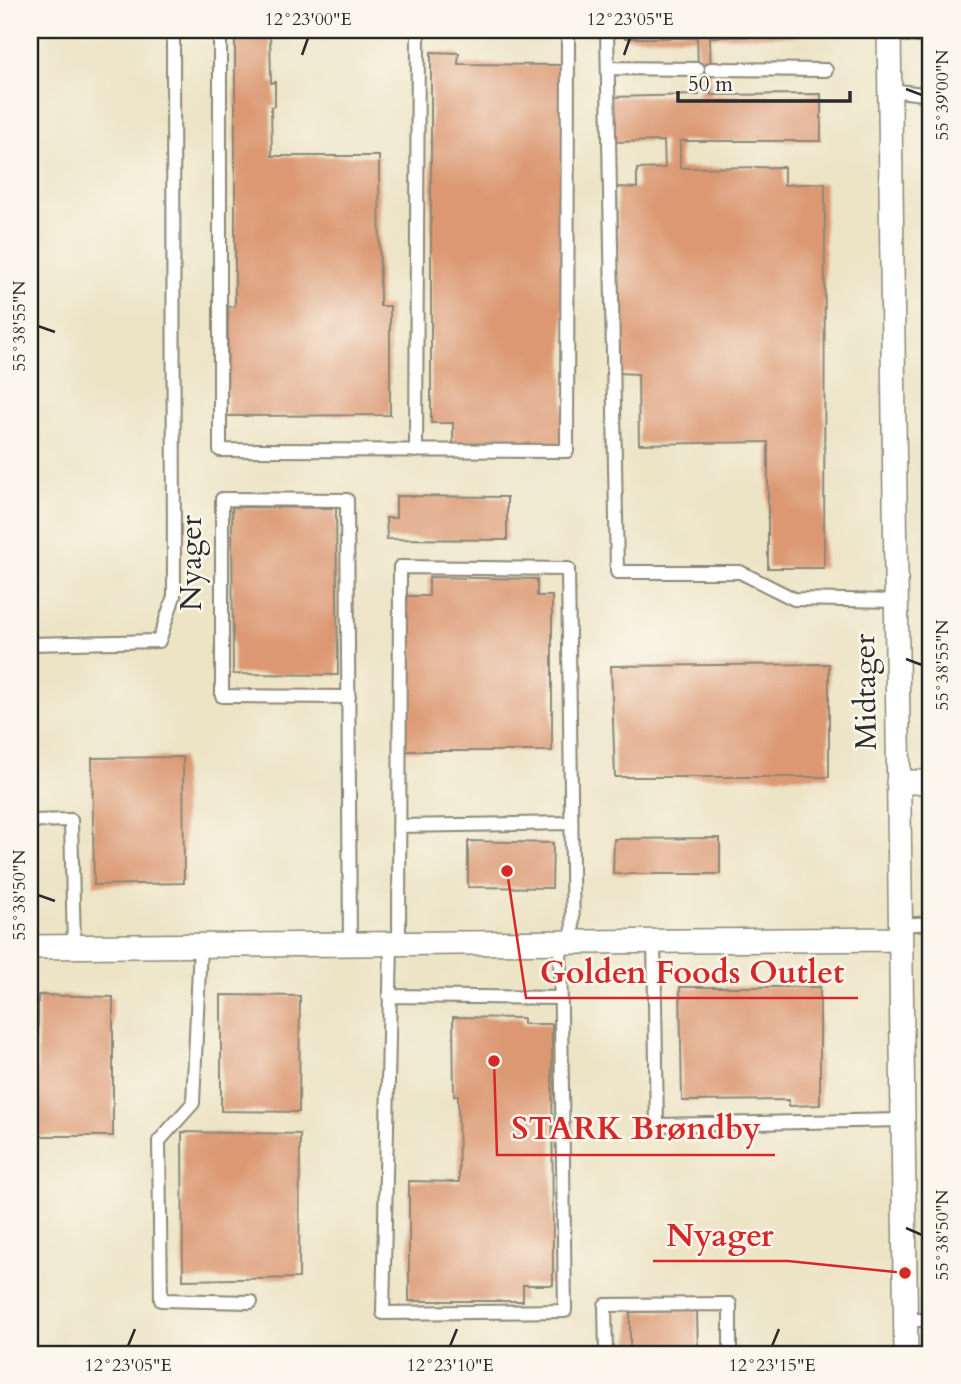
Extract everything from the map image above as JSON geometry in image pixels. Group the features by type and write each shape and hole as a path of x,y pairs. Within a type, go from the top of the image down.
{"street":[{"name":"Midtager","path":"889,31 906,1354"},
{"path":"898,782 931,782"},
{"path":"30,947 654,941 900,932"}],"lane":[{"path":"30,644 159,641 174,596 173,30"},
{"path":"220,30 220,450 416,451 567,451 568,30"},
{"path":"416,451 418,30"},
{"path":"607,30 617,572 740,572 794,599 896,601"},
{"path":"889,31 931,37"},
{"path":"608,68 826,70"},
{"path":"890,90 931,95"},
{"name":"Nyager","path":"349,697 222,696 222,499 347,500 349,697 351,944"},
{"path":"400,567 568,569 571,823 561,998 565,1311 383,1313 390,996 395,944 399,826 400,567"},
{"path":"30,821 71,820 74,947"},
{"path":"399,826 571,823"},
{"path":"900,932 931,923"},
{"path":"654,941 657,1125 902,1120"},
{"path":"200,946 193,1103 159,1141 161,1300 251,1302"},
{"path":"390,996 561,998"},
{"path":"606,1354 605,1305 730,1304 730,1354"},
{"path":"905,1320 931,1320"}],"building":[{"path":"235,30 270,30 271,83 275,82 275,106 271,107 272,156 379,156 380,306 390,306 390,415 227,416 228,307 235,306"},
{"path":"624,30 798,30 798,36 710,37 711,95 821,94 821,141 680,141 680,168 784,167 784,185 825,183 824,568 768,568 768,442 639,444 638,374 619,373 617,187 637,188 637,169 665,168 664,141 611,142 609,97 699,95 697,38 625,38"},
{"path":"431,52 459,53 458,64 562,65 564,445 453,445 453,423 431,423"},
{"path":"396,496 507,497 507,540 387,539 386,518 396,518"},
{"path":"232,507 336,508 338,675 233,674"},
{"path":"429,577 537,579 537,596 552,596 552,751 404,751 403,596 429,596"},
{"path":"829,664 829,777 615,777 611,666"},
{"path":"183,757 184,883 94,885 92,758"},
{"path":"720,838 720,874 613,874 614,839"},
{"path":"468,841 553,843 552,888 468,887"},
{"path":"680,987 820,987 820,1105 789,1106 789,1100 682,1101"},
{"path":"38,995 113,997 113,1136 37,1136"},
{"path":"221,995 300,996 299,1112 221,1111"},
{"path":"453,1017 523,1018 523,1024 552,1024 553,1285 523,1285 523,1301 409,1301 409,1181 459,1182 458,1095 454,1096"},
{"path":"182,1132 300,1134 299,1278 183,1280"},
{"path":"697,1311 698,1354 630,1354 630,1312"}],"place":[{"name":"Golden Foods Outlet","path":"507,871"},
{"name":"STARK Brøndby","path":"494,1061"},
{"name":"Nyager","path":"905,1273"}]}
